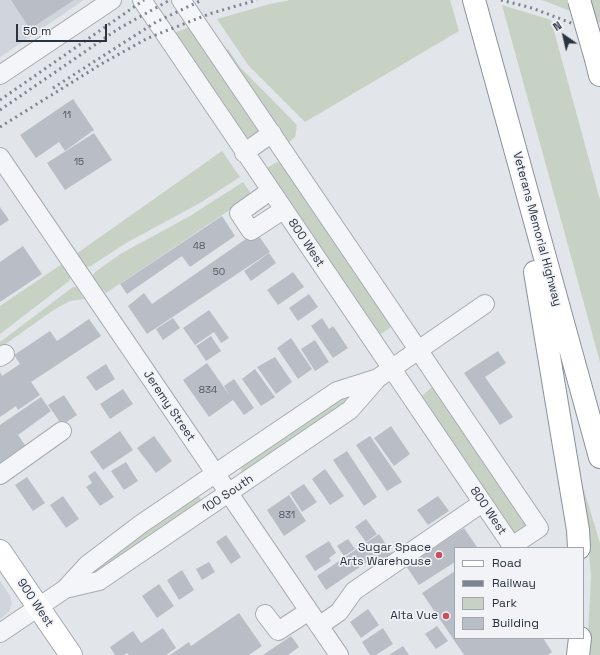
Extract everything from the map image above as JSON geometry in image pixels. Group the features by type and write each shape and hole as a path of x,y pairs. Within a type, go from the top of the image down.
{"main road":[{"name":"Veterans Memorial Highway","path":"474,0 516,150 558,310 600,457"},
{"path":"579,0 599,58"},
{"path":"586,0 599,58"},
{"path":"516,150 563,448 578,530 579,547"},
{"name":"900 West","path":"0,551 70,655"},
{"path":"578,655 580,639"}],"street":[{"path":"0,75 112,0"},
{"name":"800 West","path":"142,0 283,210 384,373 482,503 512,546 539,528 181,0"},
{"path":"244,153 272,133"},
{"name":"Jeremy Street","path":"0,157 339,655"},
{"path":"270,191 239,212 251,231 283,210"},
{"name":"100 South","path":"0,633 65,589 87,565 141,524 337,391 384,373 485,304"},
{"name":"100 South","path":"65,589 99,582 350,410 384,373"},
{"path":"0,475 62,431"},
{"path":"319,626 339,612 354,591 482,503"},
{"path":"265,614 278,630 309,611"}],"shaded area":[{"path":"0,0 84,0 0,57"},
{"path":"0,581 10,596 12,603 9,612 0,619"}],"green space":[{"path":"290,0 450,0 459,31 305,122 248,65 217,19"},
{"path":"540,0 600,0 600,23 545,1"},
{"path":"502,5 551,20 600,200 600,362"},
{"path":"192,26 260,125 259,131 245,139 174,33"},
{"path":"228,49 240,67 297,125 295,137 288,143 225,50"},
{"path":"222,151 240,177 200,203 126,243 91,266 86,267 76,254"},
{"path":"277,162 284,164 392,322 390,328 378,336 265,169"},
{"path":"243,182 252,195 106,293 92,277 95,272 122,253 190,216"},
{"path":"62,264 71,277 69,281 0,334 0,306"},
{"path":"73,287 77,287 84,299 70,301 55,309 0,348 0,342"},
{"path":"431,388 438,388 529,527 516,538 419,398"},
{"path":"344,397 348,403 243,473 241,471 242,465"},
{"path":"576,464 600,543 600,655 587,655 591,577 588,541"},
{"path":"198,496 202,500 96,575 93,573 94,570 150,527"}],"building":[{"path":"11,0 74,0 30,29"},
{"path":"73,99 94,130 65,151 59,142 36,158 20,135"},
{"path":"94,133 112,160 65,190 47,163"},
{"path":"0,207 9,220 0,226"},
{"path":"222,216 235,236 190,267 182,256 127,294 120,284"},
{"path":"256,232 270,252 147,334 128,306 144,293 152,304"},
{"path":"23,246 42,274 0,302 0,262"},
{"path":"269,253 276,263 251,281 244,271"},
{"path":"293,272 304,287 278,305 267,290"},
{"path":"309,294 318,307 298,321 289,308"},
{"path":"209,310 229,338 221,343 214,332 195,345 183,328"},
{"path":"173,318 180,328 163,340 156,329"},
{"path":"322,318 329,329 333,326 348,348 333,358 311,326"},
{"path":"89,319 101,336 31,382 40,395 18,410 16,406 0,417 0,372 2,376 20,364 14,355 50,331 57,341"},
{"path":"211,336 221,351 206,361 196,346"},
{"path":"291,338 312,369 298,379 277,348"},
{"path":"315,340 329,362 315,371 301,349"},
{"path":"498,351 506,363 485,377 513,417 500,425 464,373"},
{"path":"275,357 292,382 276,394 257,367"},
{"path":"207,363 230,396 224,386 234,379 254,408 244,415 233,400 209,417 183,380"},
{"path":"106,364 115,379 96,391 86,377"},
{"path":"255,369 275,397 261,406 242,379"},
{"path":"123,389 133,404 110,419 100,404"},
{"path":"64,395 77,415 62,425 48,405"},
{"path":"41,397 51,411 18,435 27,448 0,466 0,425"},
{"path":"391,426 410,454 394,466 374,438"},
{"path":"120,431 133,450 103,470 90,452"},
{"path":"154,436 172,461 156,473 137,448"},
{"path":"370,436 402,482 387,491 356,445"},
{"path":"347,451 377,497 364,506 333,460"},
{"path":"126,462 138,481 124,490 111,471"},
{"path":"325,469 344,496 330,505 312,479"},
{"path":"95,471 114,497 100,506 86,487 92,483 88,476"},
{"path":"27,477 45,503 33,511 15,485"},
{"path":"304,484 317,502 302,512 290,493"},
{"path":"289,495 306,521 284,536 267,510"},
{"path":"63,496 79,519 66,528 50,505"},
{"path":"438,496 449,511 428,525 417,510"},
{"path":"366,519 377,534 366,542 355,527"},
{"name":"Sugar Space Arts Warehouse","path":"464,528 477,547 454,547 454,563 419,585 406,566"},
{"path":"379,534 394,556 381,564 376,556 326,590 317,576"},
{"path":"226,535 241,557 231,564 216,542"},
{"path":"348,539 355,549 344,556 337,546"},
{"path":"329,541 336,553 329,558 331,561 315,571 305,556"},
{"path":"209,562 215,572 202,580 196,569"},
{"path":"182,570 194,590 179,600 167,580"},
{"name":"Alta Vue","path":"454,572 454,639 544,639 552,652 548,655 464,655 422,593"},
{"path":"159,584 174,606 157,618 142,596"},
{"path":"368,609 379,625 361,638 350,622"},
{"path":"239,613 262,646 249,655 170,655 189,642 191,646"},
{"path":"437,626 448,641 436,649 425,634"},
{"path":"163,628 176,648 166,655 129,655 127,653 124,655 115,655 110,647 133,631 141,643"},
{"path":"383,628 393,644 376,655 370,655 362,642"},
{"path":"291,636 299,647 288,655 263,655"},
{"path":"403,646 409,655 389,655"}],"railway":[{"path":"0,100 144,0"},
{"path":"0,110 118,29 170,0"},
{"path":"53,88 156,22 202,0"},
{"path":"0,127 103,63 148,38 209,14 257,0"},
{"path":"501,0 532,8 600,34"}],"place":[{"name":"Sugar Space Arts Warehouse","path":"439,555"},
{"name":"Alta Vue","path":"446,616"}]}
